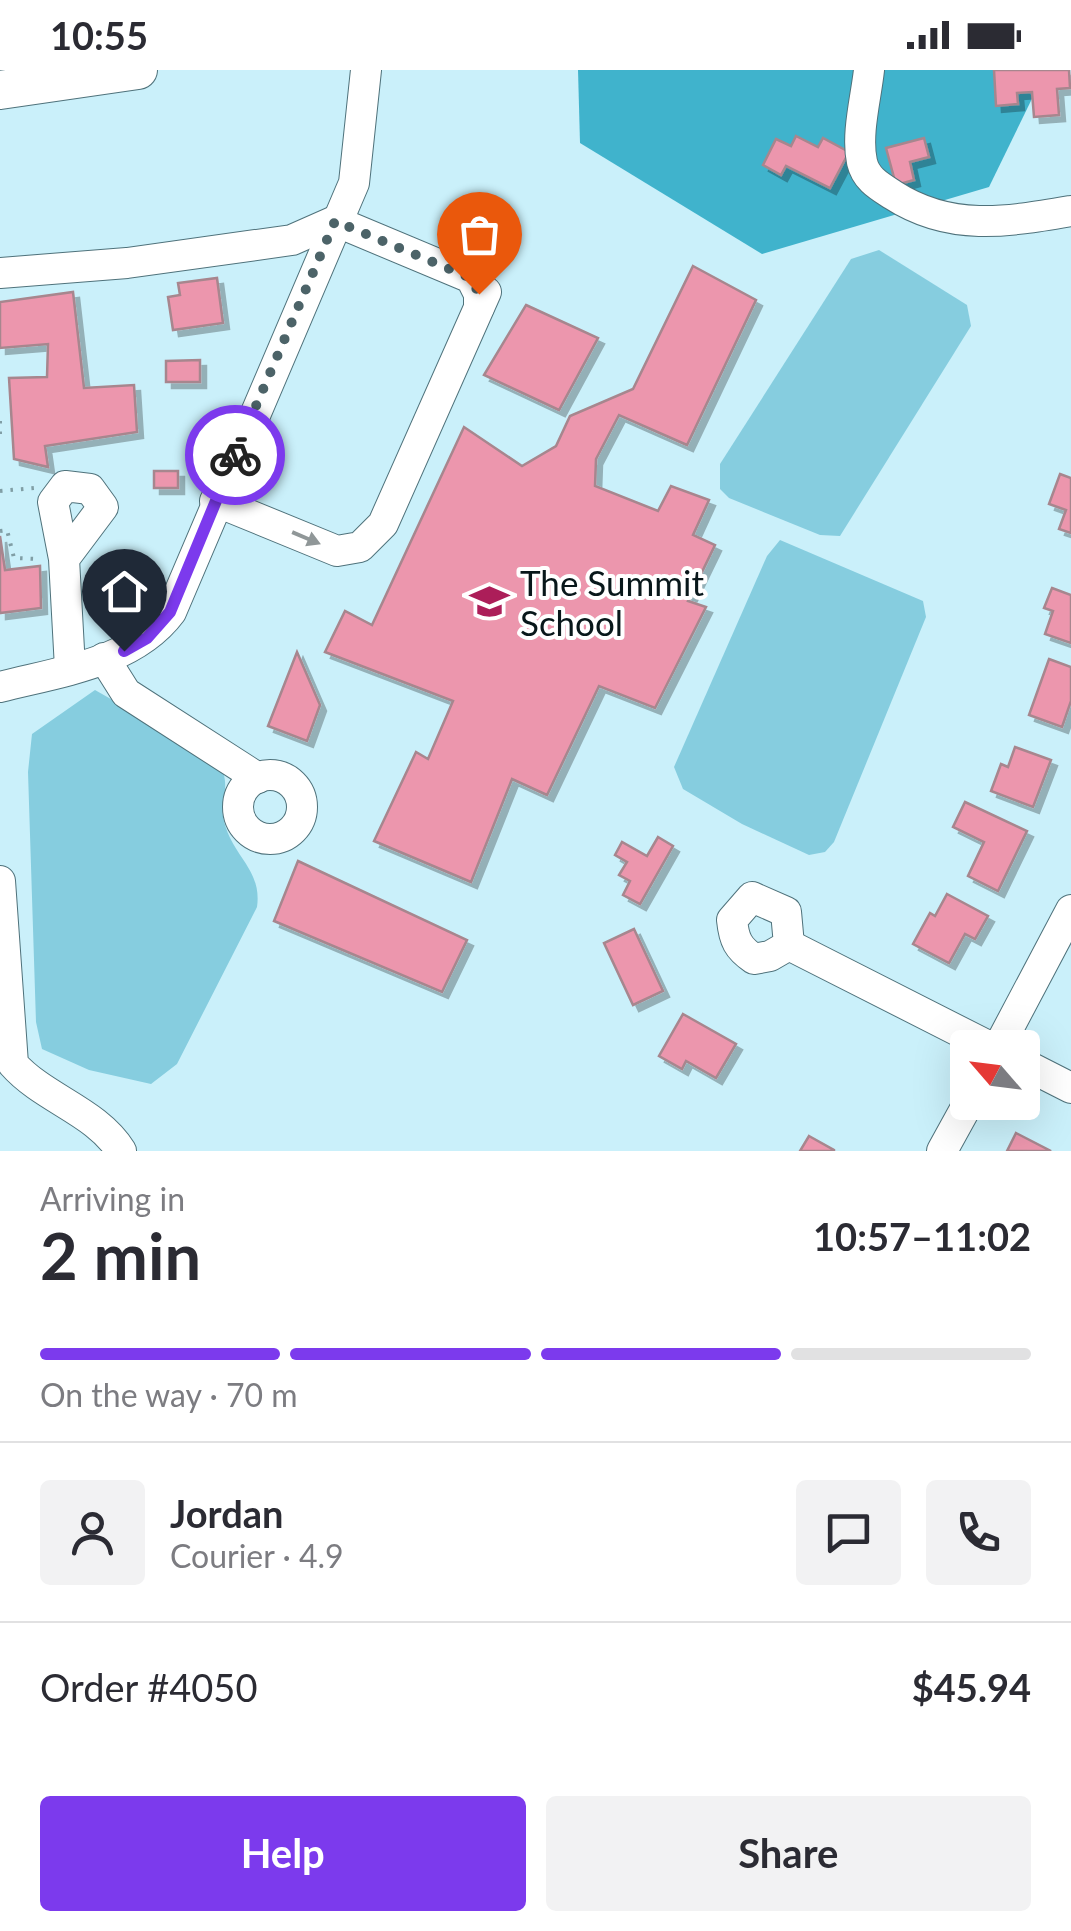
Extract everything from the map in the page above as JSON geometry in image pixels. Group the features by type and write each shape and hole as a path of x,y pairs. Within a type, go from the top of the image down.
{"main road":[{"path":"0,90 138,70"}],"street":[{"path":"0,687 104,658 147,638 170,612 358,168 366,70"},
{"path":"869,70 861,150 868,178 934,218 1014,221 1071,210"},
{"path":"0,273 127,263 292,240 335,221 471,278 484,296 383,524 367,542 337,550 216,501"},
{"path":"64,559 70,668"},
{"path":"104,658 126,693 244,765 258,778"},
{"path":"0,881 6,1077 36,1086 99,1125 121,1151"},
{"path":"1005,1030 1071,910"},
{"path":"790,945 959,1030"},
{"path":"1040,1072 1071,1088"},
{"path":"942,1151 959,1120"}],"path":[{"path":"0,421 0,436"},
{"path":"0,492 44,487"},
{"path":"0,531 7,530 14,558 64,559"}],"shaded area":[{"path":"578,70 1046,70 989,187 762,254 580,143"},
{"path":"879,250 967,305 971,326 840,536 820,535 729,498 720,489 720,464 851,259"},
{"path":"780,540 923,601 926,617 834,842 825,852 809,855 742,824 683,789 674,767 767,556"},
{"path":"95,690 218,760 225,780 223,818 258,895 257,907 177,1064 151,1084 89,1070 42,1049 36,1022 28,772 32,734"}],"building":[{"path":"994,70 1069,70 1070,88 1057,89 1059,115 1034,117 1032,92 1017,93 1018,104 996,106"},
{"path":"796,136 818,147 823,138 849,152 830,188 786,166 781,175 763,165 776,139 791,146"},
{"path":"924,138 929,157 910,162 914,180 896,185 886,148"},
{"path":"693,266 756,300 687,445 619,415 596,459 595,486 658,511 671,486 709,500 693,535 715,545 688,601 706,607 655,708 599,686 547,795 512,779 471,882 374,841 416,752 428,759 453,701 325,652 345,611 372,625 464,427 522,466 556,446 570,416 633,389"},
{"path":"217,278 223,323 173,330 168,297 180,295 178,283"},
{"path":"73,292 84,388 134,385 137,432 45,446 48,467 14,459 9,378 47,377 48,344 0,348 0,302"},
{"path":"526,305 598,338 559,410 484,375"},
{"path":"200,360 200,382 166,382 166,361"},
{"path":"154,471 178,471 178,488 154,488"},
{"path":"1060,474 1071,478 1071,533 1059,529 1066,510 1049,504"},
{"path":"0,536 5,570 40,566 41,608 0,613"},
{"path":"1052,588 1071,595 1071,643 1045,634 1053,611 1044,608"},
{"path":"297,652 320,705 307,741 268,726"},
{"path":"1049,659 1071,667 1071,701 1062,727 1029,715"},
{"path":"1015,747 1051,760 1033,807 991,791 1001,764 1008,767"},
{"path":"965,802 1027,831 998,891 968,876 984,842 953,827"},
{"path":"658,837 673,846 640,904 623,895 630,881 619,875 627,862 615,855 622,842 647,856"},
{"path":"298,861 467,940 442,992 274,921"},
{"path":"947,894 988,916 975,939 965,934 949,963 913,944 930,913 935,916"},
{"path":"634,929 663,991 633,1005 604,943"},
{"path":"683,1014 736,1044 716,1078 686,1061 682,1069 659,1056"},
{"path":"1016,1133 1051,1151 1007,1151"},
{"path":"809,1136 834,1150 834,1151 800,1151"}],"way so far":[{"path":"235,455 335,221 471,278 479,294"}],"place":[{"name":"The Summit School","path":"490,602"}],"route":[{"path":"124,651 147,638 170,612 235,455"}]}
